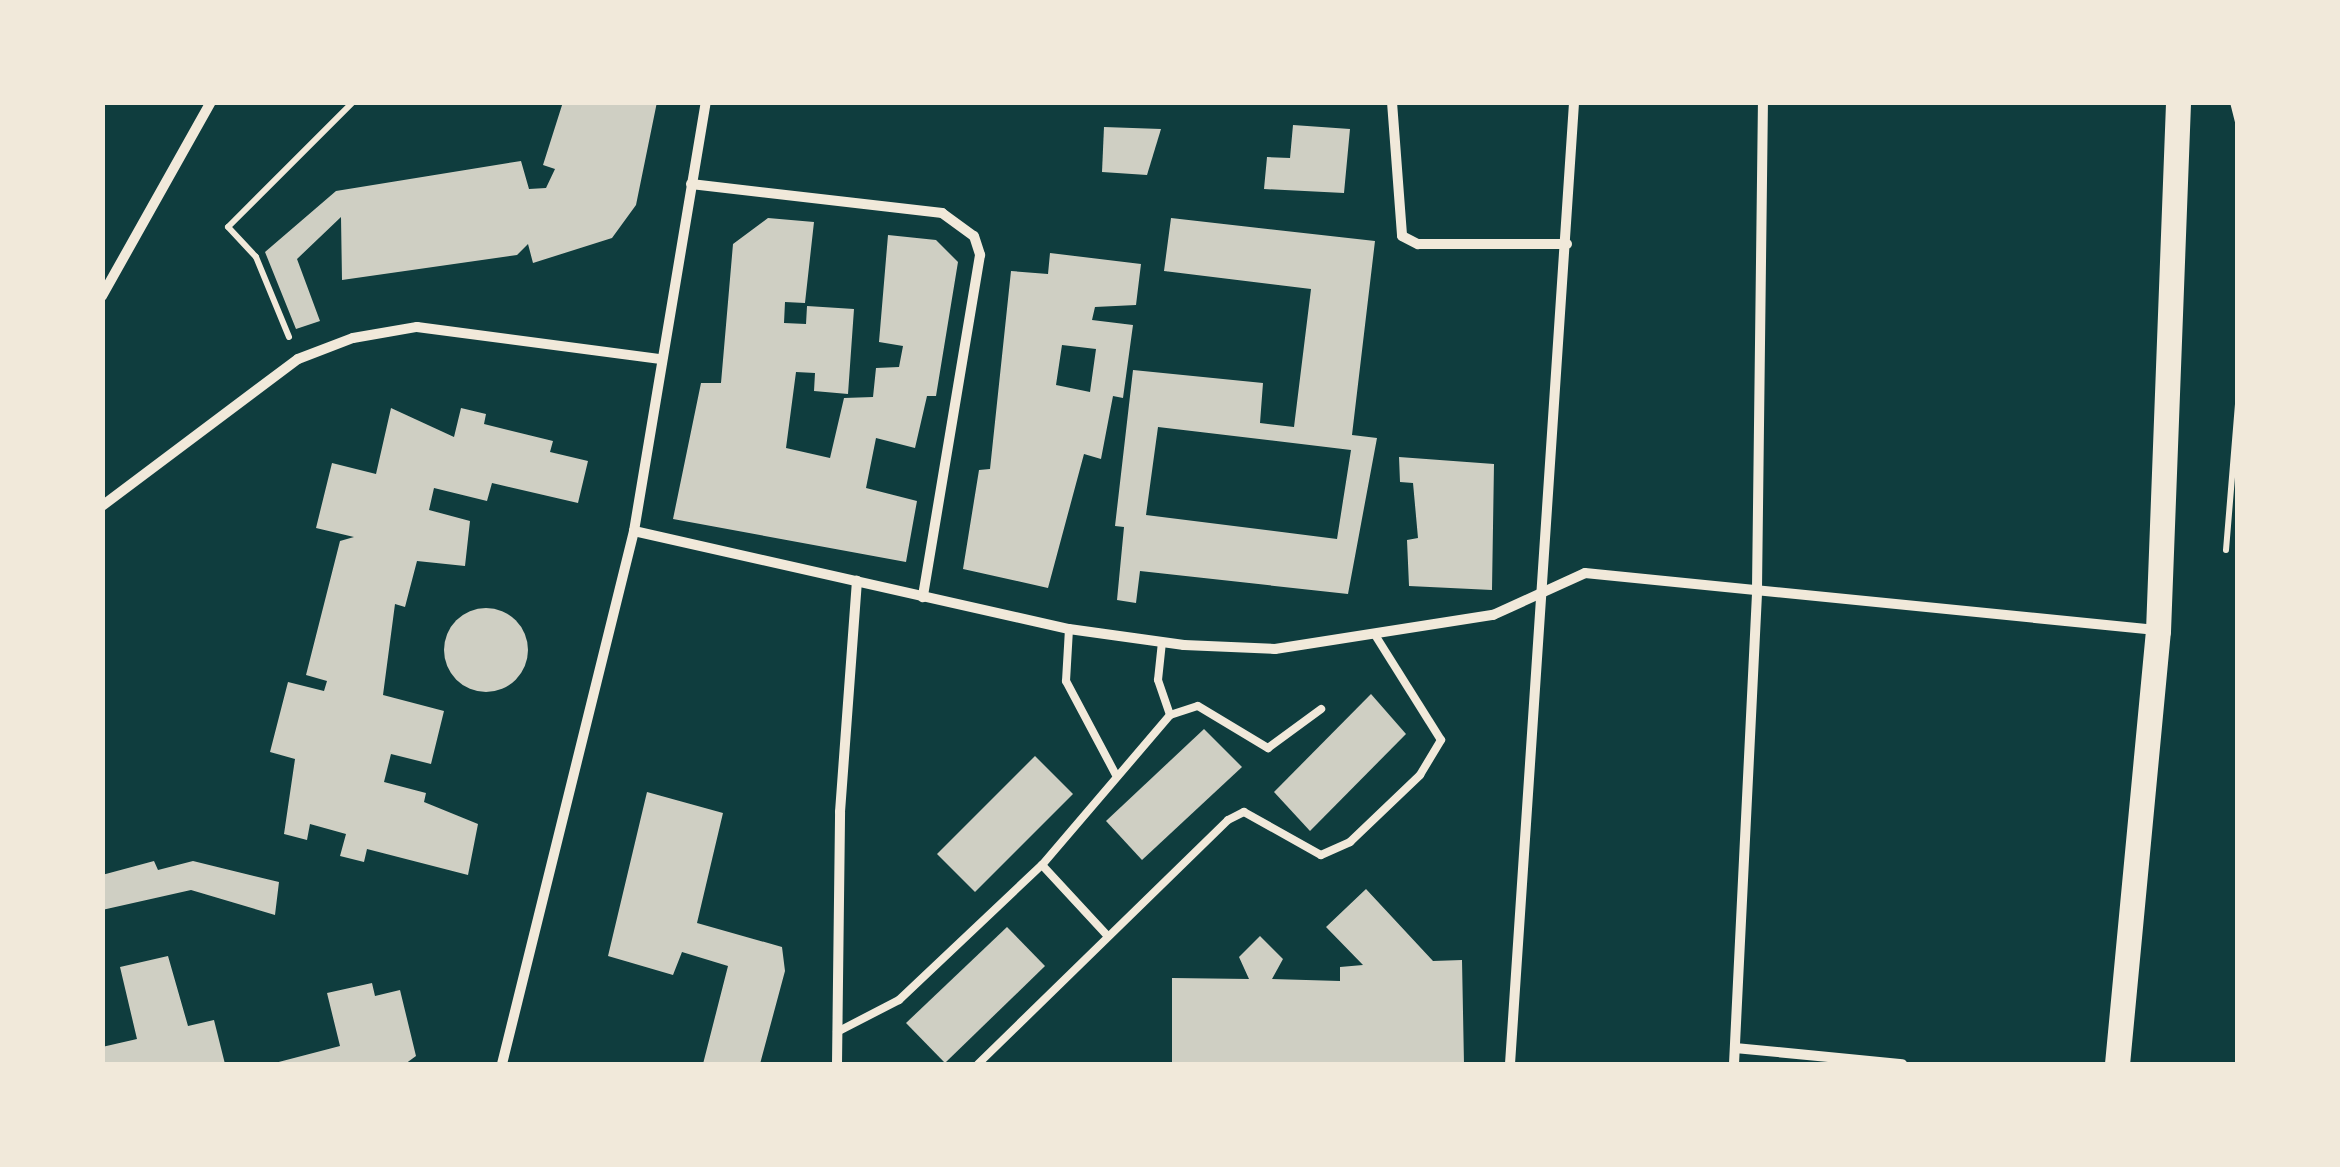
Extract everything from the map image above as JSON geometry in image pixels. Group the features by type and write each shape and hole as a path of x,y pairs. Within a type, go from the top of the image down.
{"main road":[{"path":"2117,1064 2158,631 2178,102"}],"street":[{"path":"102,296 211,102"},
{"path":"502,1064 634,531 659,359 706,102"},
{"path":"1392,102 1402,236 1418,244 1567,244"},
{"path":"1510,1064 1538,595 1567,244 1574,102"},
{"path":"1734,1064 1757,590 1763,102"},
{"path":"691,184 942,213 974,236 980,255 923,597"},
{"path":"102,506 298,359 417,328 659,359"},
{"path":"634,531 1070,630 1162,642 1274,649 1493,615 1585,573 2158,631"},
{"path":"837,1064 856,580"},
{"path":"1735,1048 1902,1064"}],"lane":[{"path":"1070,630 1066,681 1116,775"},
{"path":"978,1064 1106,934 1228,820 1244,812 1321,855 1350,842 1420,775 1442,740 1374,633"},
{"path":"1162,642 1158,680 1170,715"},
{"path":"837,1032 900,1000 1042,865 1170,715 1198,706 1268,748 1321,709"},
{"path":"1042,865 1106,934"}],"path":[{"path":"298,359 256,256 228,227 353,102"},
{"path":"2233,102 2238,122"},
{"path":"2226,550 2238,404"}],"building":[{"path":"563,102 657,102 636,205 612,238 533,263 528,244 517,255 342,280 341,217 297,259 320,321 296,329 265,252 336,191 521,161 529,189 546,188 555,169 543,165"},
{"path":"1293,125 1350,129 1344,193 1264,189 1267,157 1290,158"},
{"path":"1104,127 1161,129 1147,175 1102,172"},
{"path":"768,218 814,222 805,303 785,302 784,323 806,324 807,306 854,309 848,394 814,391 815,373 796,372 786,448 830,458 844,398 873,397 876,368 899,367 903,346 879,342 888,235 936,240 958,262 936,396 927,396 915,448 876,438 866,488 917,501 906,562 673,519 701,383 721,383 733,244"},
{"path":"1171,218 1375,241 1352,435 1377,438 1348,594 1140,571 1136,603 1117,600 1124,527 1115,526 1133,370 1263,383 1260,423 1294,427 1311,289 1164,271","holes":["1158,427 1351,450 1337,539 1146,515"]},
{"path":"1050,253 1141,264 1136,305 1095,307 1092,320 1133,325 1123,398 1113,396 1101,459 1084,454 1048,588 963,569 979,470 990,469 1011,271 1048,274","holes":["1062,345 1096,349 1090,392 1056,385"]},
{"path":"391,408 454,437 461,408 486,414 484,424 553,441 550,452 588,461 578,503 492,483 487,501 434,488 429,510 470,521 465,566 417,561 405,607 395,604 383,695 444,711 431,764 391,754 384,782 426,793 424,802 478,824 468,875 367,849 364,862 340,856 346,834 310,824 307,840 284,834 295,759 270,752 288,682 324,691 327,681 306,675 340,541 354,537 316,528 332,463 376,474"},
{"path":"1399,457 1494,464 1492,590 1409,586 1407,540 1418,538 1413,483 1400,482"},
{"path":"486,608 502,611 516,620 525,634 525,666 516,680 502,689 486,692 470,689 456,680 447,666 444,650 447,634 456,620 470,611"},
{"path":"1371,694 1406,734 1310,831 1274,792"},
{"path":"1204,729 1242,767 1142,860 1106,821"},
{"path":"1035,756 1073,794 975,892 937,854"},
{"path":"647,792 723,813 697,923 782,947 785,971 760,1064 703,1064 728,966 682,952 673,975 608,956"},
{"path":"154,861 158,870 193,861 279,882 275,915 191,890 102,910 102,875"},
{"path":"1366,889 1433,961 1462,960 1464,1064 1172,1064 1172,978 1249,979 1239,957 1260,936 1283,959 1272,979 1340,981 1340,967 1363,965 1326,927"},
{"path":"1007,927 1045,966 945,1063 906,1023"},
{"path":"168,956 188,1026 214,1020 225,1064 102,1064 102,1047 137,1039 120,967"},
{"path":"372,983 375,996 400,990 416,1056 405,1064 271,1064 340,1046 327,993"}]}
